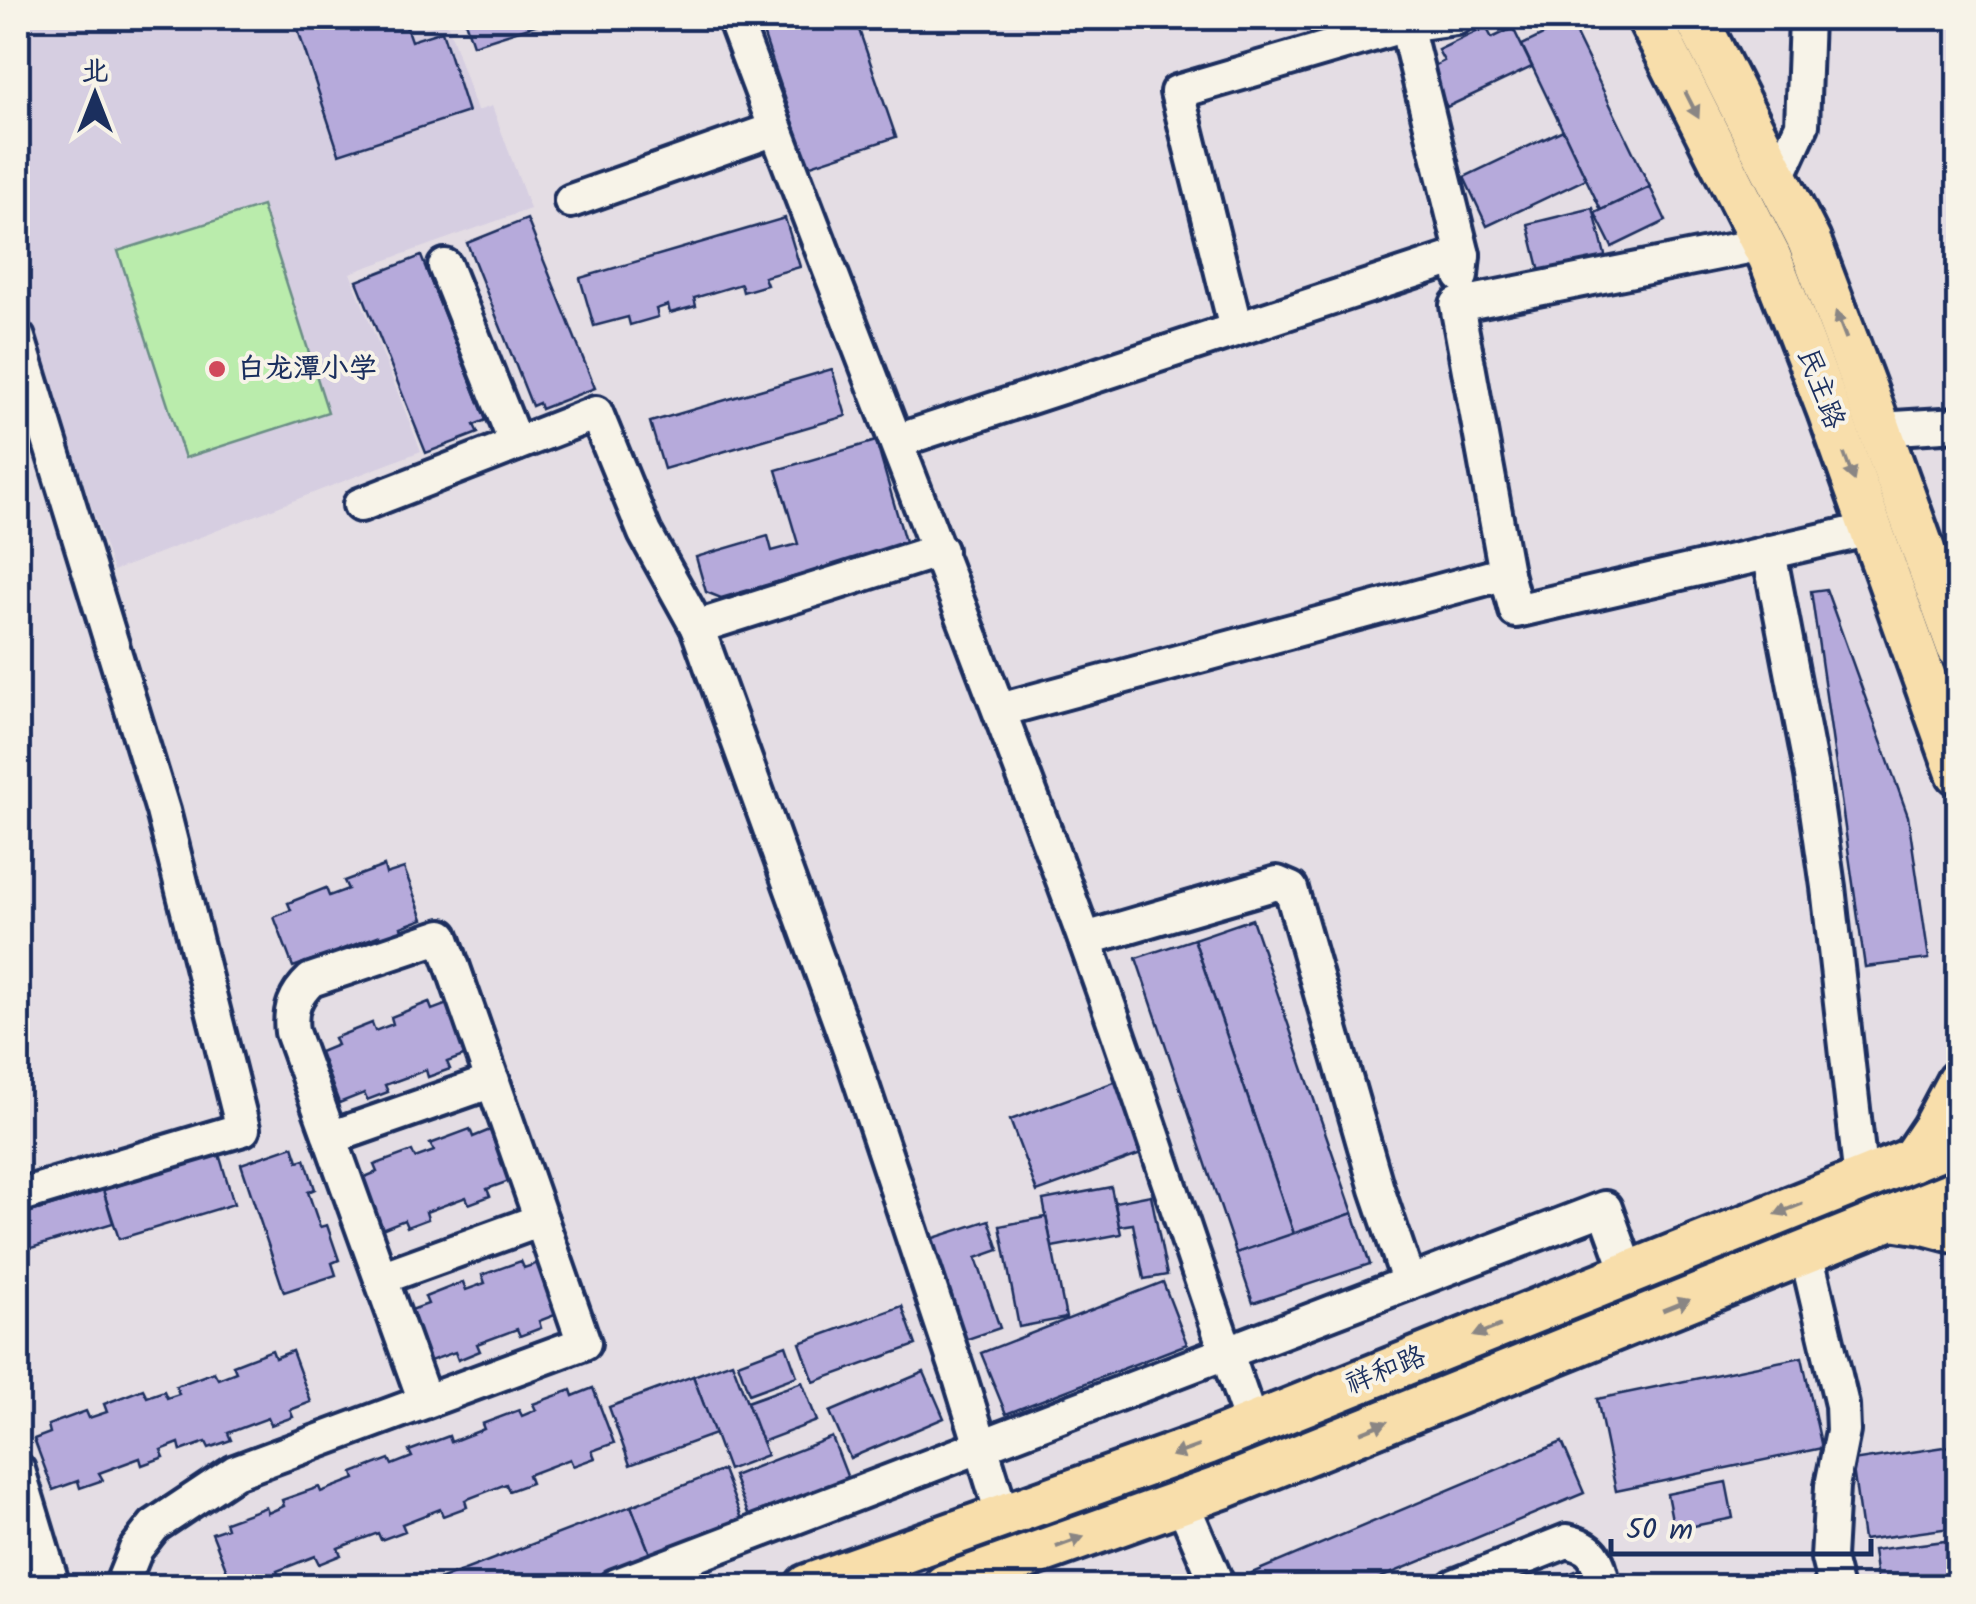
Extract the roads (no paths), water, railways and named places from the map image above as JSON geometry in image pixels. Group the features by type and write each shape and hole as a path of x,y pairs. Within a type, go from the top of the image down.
{"main road":[{"name":"民主路","path":"1649,18 1763,244 1829,411 1958,774"},
{"name":"民主路","path":"1696,18 1808,241 1958,647"},
{"path":"1912,1160 1958,1082"},
{"name":"祥和路","path":"807,1586 1252,1425 1958,1141"},
{"name":"祥和路","path":"946,1586 1223,1487 1958,1192"},
{"path":"1892,1218 1958,1232"}],"street":[{"path":"734,18 940,550 1085,939 1252,1425"},
{"path":"1236,329 1177,92 1406,25 1456,18"},
{"path":"1777,179 1802,126 1806,18"},
{"path":"1406,25 1463,256 1458,305 1516,610 1871,528"},
{"path":"571,200 775,129"},
{"path":"1458,305 1763,244"},
{"path":"897,441 1463,256"},
{"path":"445,266 516,444"},
{"path":"18,338 163,811 244,1129 18,1196"},
{"path":"360,506 596,412 645,532 697,627 852,1058 1003,1517"},
{"path":"1880,429 1958,424"},
{"path":"697,627 940,550"},
{"path":"1769,552 1828,886 1862,1180"},
{"path":"1000,710 1506,573"},
{"path":"1085,939 1277,882 1291,889 1377,1189 1409,1283"},
{"path":"121,1586 136,1549 154,1526 235,1472 584,1343 442,936 311,980 296,997 290,1020 425,1401"},
{"path":"330,1138 492,1081"},
{"path":"615,1586 1604,1208 1629,1274"},
{"path":"381,1278 541,1220"},
{"path":"1806,1253 1842,1404 1843,1431 1832,1486 1828,1558 1834,1586"},
{"path":"18,1470 53,1586"},
{"path":"1182,1502 1218,1586"},
{"path":"1454,1586 1567,1542 1584,1546 1596,1556 1604,1586"}],"place":[{"name":"白龙潭小学","path":"217,369"}]}
